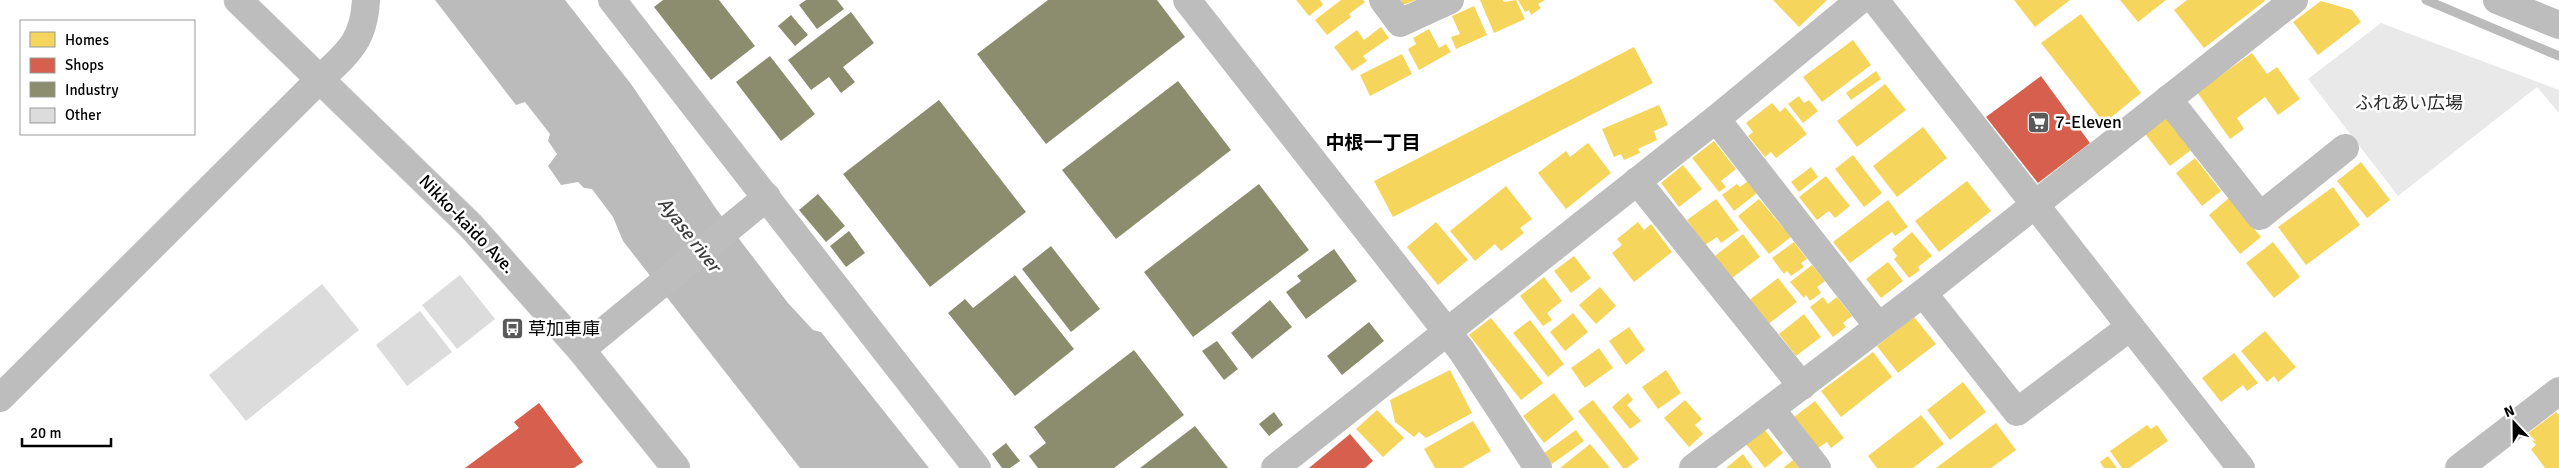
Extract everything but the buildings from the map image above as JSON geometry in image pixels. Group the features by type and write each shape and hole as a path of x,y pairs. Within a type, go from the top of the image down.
{"street":[{"name":"Nikko-kaido Ave.","path":"238,0 321,78 471,226 581,350 676,468"},
{"path":"0,398 321,78 351,51 365,20 366,0"},
{"path":"612,0 977,468"},
{"path":"1186,0 1448,332 1538,468"},
{"path":"1383,0 1400,23 1450,0"},
{"path":"1275,468 1716,119 1860,0"},
{"path":"1875,0 2241,468"},
{"path":"1699,466 1878,326 1924,293 2294,0"},
{"path":"2496,0 2559,25"},
{"path":"2168,99 2260,216 2345,148"},
{"path":"1716,119 1878,326"},
{"path":"1637,181 1802,386"},
{"path":"581,350 767,197"},
{"path":"1924,293 2017,412 2130,327"},
{"path":"2460,468 2559,390"},
{"path":"1771,409 1817,468"}],"green space":[{"name":"ふれあい広場","path":"2381,23 2559,90 2559,113 2537,87 2398,196 2308,79"}],"water":[{"name":"Ayase river","path":"435,0 565,0 631,84 717,210 788,303 813,330 821,332 929,468 800,468 623,241 613,217 592,189 584,188 578,182 561,185 548,166 557,154 548,141 550,134 525,102 516,105"}],"waterway":[{"path":"2426,0 2559,56"}],"place":[{"name":"7-Eleven","path":"2039,122"},
{"name":"草加車庫","path":"512,329"}],"district":[{"name":"中根一丁目","path":"1373,142"}]}
